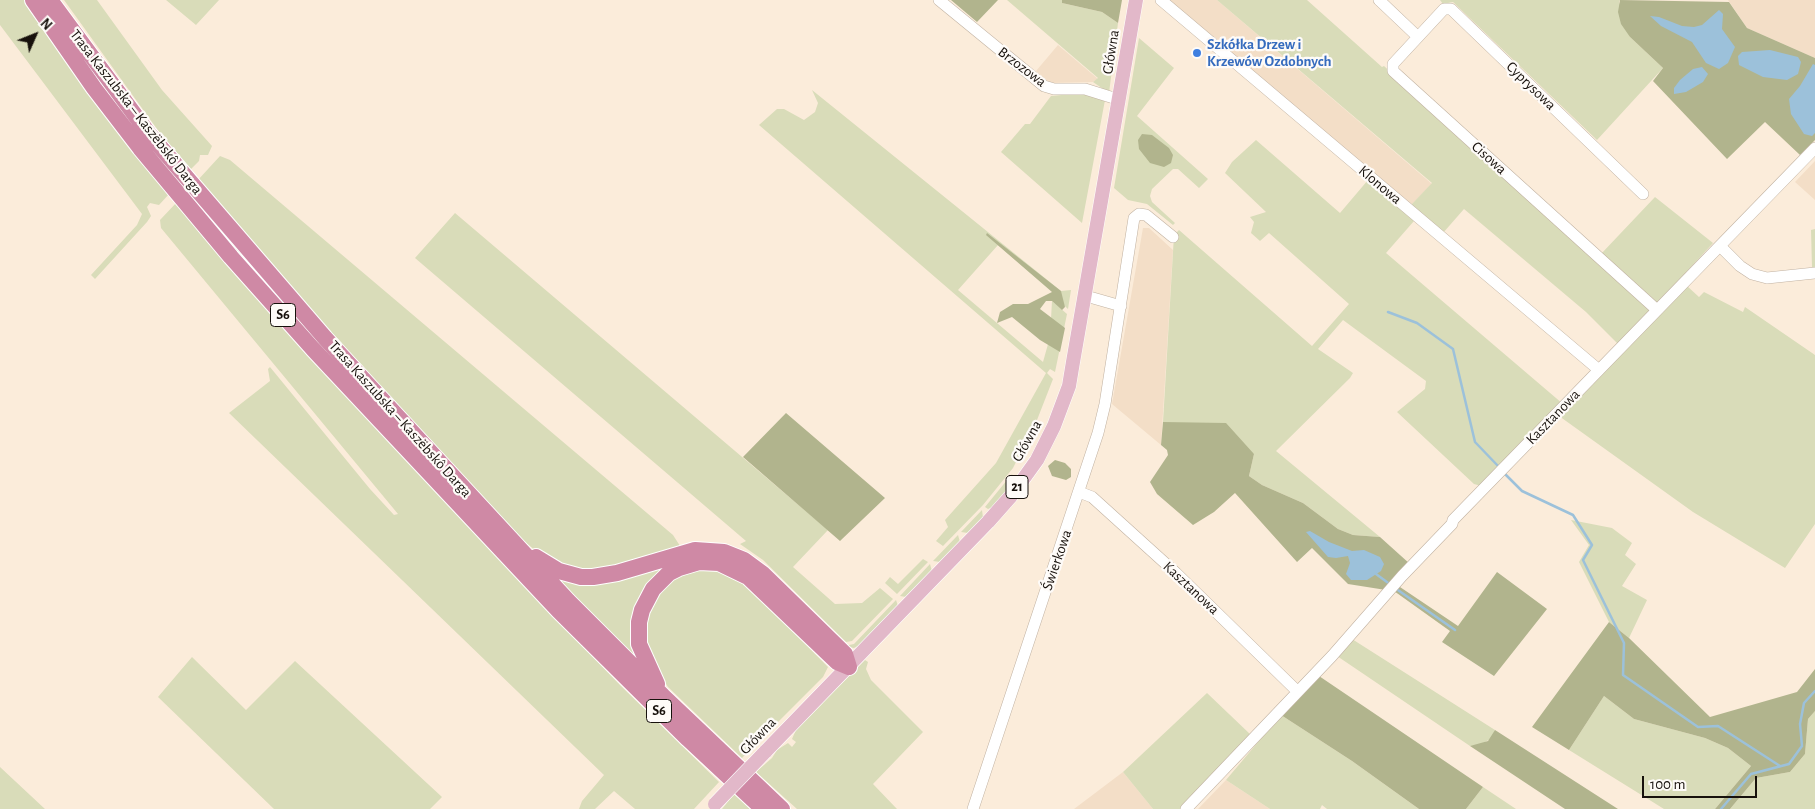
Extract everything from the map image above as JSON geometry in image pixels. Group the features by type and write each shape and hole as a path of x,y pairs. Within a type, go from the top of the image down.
{"highway":[{"name":"Trasa Kaszubska – Kaszëbskô Darga","path":"33,0 88,81 140,148 231,257 313,349 551,603 688,740 763,809"},
{"name":"Trasa Kaszubska – Kaszëbskô Darga","path":"50,0 149,134 240,242 568,601 663,696 782,809"},
{"path":"484,511 549,566 580,577 605,576 696,550 714,550 735,556 763,574 833,642 845,654 849,667"},
{"path":"663,696 639,644 639,622 642,610 653,589 665,577 679,568 699,562 719,562 748,577 837,662 849,667"}],"main road":[{"name":"Główna","path":"712,806 988,522 1011,496 1037,460 1054,426 1069,386 1136,0"}],"street":[{"name":"Brzozowa","path":"939,0 1044,86 1054,89 1085,89 1120,100"},
{"name":"Klonowa","path":"1161,0 1599,370"},
{"path":"1379,0 1418,37"},
{"name":"Cyprysowa","path":"1418,37 1444,9 1451,9 1643,194"},
{"name":"Cisowa","path":"1418,37 1393,64 1393,71 1657,310"},
{"name":"Kasztanowa","path":"1186,809 1452,524 1453,520 1815,148"},
{"name":"Świerkowa","path":"973,809 1080,492 1105,404 1134,218 1139,214 1146,215 1173,237"},
{"path":"1720,246 1740,266 1752,274 1767,278 1815,273"},
{"path":"1086,296 1121,306"},
{"name":"Kasztanowa","path":"1080,492 1092,497 1176,573 1297,691"}],"shaded area":[{"path":"1169,0 1217,0 1432,184 1410,206"},
{"path":"1728,0 1815,0 1815,58 1747,28"},
{"path":"1058,45 1098,79 1093,82 1050,83 1036,71"},
{"path":"1815,161 1815,200 1795,182"},
{"path":"1143,228 1149,228 1173,250 1161,445 1112,404"},
{"path":"1123,772 1153,809 1074,809"},
{"path":"1226,780 1270,809 1198,809"}],"green space":[{"path":"0,0 27,0 170,193 159,205 150,203 147,207 151,216 147,222 95,279 91,275 137,225 142,214 0,25"},
{"path":"64,0 97,0 162,90 212,146 208,155 200,155 199,161 188,172"},
{"path":"166,0 219,0 196,25"},
{"path":"951,0 998,0 977,22"},
{"path":"1007,0 1062,0 1062,3 1102,12 1118,23 1109,93 1093,82 1098,78"},
{"path":"1062,0 1122,0 1118,23 1102,12 1062,3"},
{"path":"1217,0 1307,0 1382,67 1384,66 1652,310 1619,345 1586,312 1464,209 1443,233 1410,206 1432,183"},
{"path":"1440,0 1620,0 1630,37 1663,68 1597,140 1453,2 1443,4"},
{"path":"1620,0 1729,2 1747,28 1815,58 1815,140 1800,155 1765,122 1727,159 1653,81 1663,68 1630,37 1621,24 1618,12"},
{"path":"1139,38 1174,68 1137,116 1208,179 1199,188 1178,169 1173,169 1152,189 1150,196 1152,202 1175,223 1173,225 1147,204 1128,200 1114,188"},
{"path":"812,90 1061,291 1071,290 1068,309 1053,295 1053,292 998,245 958,290 1043,362 1050,337 1052,301 1067,314 1055,372 1050,369 1047,373 1053,379 1037,420 1013,468 983,505 943,546 936,541 948,527 945,520 996,463 1046,373 759,125 777,109 784,109 804,120 815,112 818,103"},
{"path":"1082,93 1105,100 1082,223 1001,152 1025,124 1030,124 1051,96"},
{"path":"1142,134 1152,135 1169,148 1173,155 1171,163 1164,167 1150,163 1139,149 1138,140"},
{"path":"1256,140 1340,213 1368,180 1414,221 1386,253 1563,404 1481,486 1474,484 1397,412 1425,389 1426,381 1343,320 1318,349 1353,373 1276,451 1380,537 1353,535 1338,529 1303,503 1262,485 1249,476 1254,454 1163,422 1174,235 1179,230 1312,346 1349,304 1269,233 1260,241 1251,233 1254,222 1250,217 1266,212 1225,173 1232,162"},
{"path":"220,156 230,160 673,535 682,549 610,569 572,571 537,552 517,535 263,258 197,181"},
{"path":"189,189 282,298 278,301 185,192"},
{"path":"1655,197 1713,243 1657,304 1601,254"},
{"path":"177,202 516,577 620,685 719,782 694,809 635,809 614,791 595,809 579,809 582,801 604,775 229,413 270,381 268,369 270,367 370,489 394,515 398,514 161,228 160,220"},
{"path":"455,213 828,530 793,567 835,604 862,603 880,588 893,599 852,641 846,642 763,560 740,544 746,541 415,258"},
{"path":"1815,229 1815,267 1812,267 1811,230"},
{"path":"987,233 1061,291 1065,307 1062,310 1052,301 1046,301 1040,309 1065,328 1060,352 1040,340 1012,317 997,323 1000,312 1013,304 1028,304 1052,292 986,235"},
{"path":"1686,285 1699,297 1704,292 1743,312 1745,307 1815,355 1815,524 1785,568 1693,512 1559,416"},
{"path":"786,413 885,498 840,541 743,457"},
{"path":"1163,422 1226,423 1254,454 1249,476 1262,485 1303,503 1338,529 1353,535 1380,537 1410,564 1386,590 1348,584 1312,548 1297,562 1235,493 1214,512 1193,525 1157,494 1150,482 1168,455 1167,450 1161,445"},
{"path":"1055,460 1065,463 1071,469 1071,477 1066,480 1052,476 1048,466"},
{"path":"1012,474 1015,480 1006,493 993,507 988,509 985,507"},
{"path":"982,510 983,518 968,533 961,532"},
{"path":"1571,520 1612,528 1632,543 1625,555 1636,564 1622,586 1647,600 1629,638 1609,622 1579,562 1589,545"},
{"path":"958,535 960,542 940,562 933,561"},
{"path":"692,555 731,562 656,579 638,660 553,575 566,578"},
{"path":"923,559 928,562 897,594 885,583 890,577 898,584"},
{"path":"930,564 932,571 906,597 900,596"},
{"path":"701,566 739,577 828,667 823,677 742,758 668,687 648,655 645,618 662,585"},
{"path":"1497,572 1547,609 1494,676 1442,642 1450,631 1394,591 1397,585 1458,626"},
{"path":"896,600 898,606 860,645 854,648 844,646 854,644"},
{"path":"1609,622 1629,638 1710,717 1797,692 1815,669 1815,711 1808,719 1805,754 1790,772 1756,778 1730,809 1715,809 1751,766 1728,748 1705,738 1634,719 1604,696 1569,750 1532,727"},
{"path":"1352,639 1495,730 1492,738 1480,745 1470,746 1337,656"},
{"path":"192,657 246,710 295,661 442,797 430,809 274,809 158,697"},
{"path":"865,660 868,662 866,669 871,680 923,732 873,784 897,809 797,809 756,772 772,758 777,750 788,743 792,747 796,742 792,739 796,730"},
{"path":"1319,676 1483,787 1466,809 1419,809 1352,761 1281,715"},
{"path":"1207,693 1251,735 1180,809 1153,809 1123,772"},
{"path":"1604,696 1634,719 1705,738 1728,748 1751,766 1715,809 1664,809 1569,750"},
{"path":"1815,711 1815,809 1730,809 1756,778 1790,772 1805,754 1808,719"},
{"path":"1281,715 1352,761 1419,809 1327,809 1322,805 1320,809 1270,809 1226,780"},
{"path":"1495,730 1618,809 1565,809 1470,746 1488,741"},
{"path":"0,767 45,809 0,809"},
{"path":"1483,787 1516,809 1466,809"},
{"path":"734,794 750,809 722,809"}],"water":[{"path":"1719,10 1723,14 1722,29 1735,47 1728,63 1719,69 1706,63 1692,42 1661,26 1650,16 1659,17 1682,26 1694,27 1702,25"},
{"path":"1770,50 1798,57 1801,62 1798,74 1787,80 1763,77 1739,65 1738,56 1742,52"},
{"path":"1813,64 1815,65 1815,133 1812,136 1804,134 1791,114 1789,99 1800,86"},
{"path":"1702,67 1708,74 1703,82 1686,92 1674,94 1674,88 1680,80 1693,69"},
{"path":"1310,531 1329,542 1352,551 1364,550 1380,557 1384,564 1381,571 1367,580 1351,580 1346,574 1350,563 1348,556 1328,557 1306,532"}],"waterway":[{"path":"1388,312 1417,323 1453,349 1475,442 1499,467"},
{"path":"1504,473 1522,491 1573,515 1592,545 1583,560 1624,643 1623,675 1698,727 1718,726 1780,766"},
{"path":"1376,574 1391,585"},
{"path":"1395,588 1455,630"},
{"path":"1721,809 1751,774 1789,764 1802,746 1800,724 1804,703 1815,691"}],"place":[{"name":"Szkółka Drzew i Krzewów Ozdobnych","path":"1197,53"}]}
